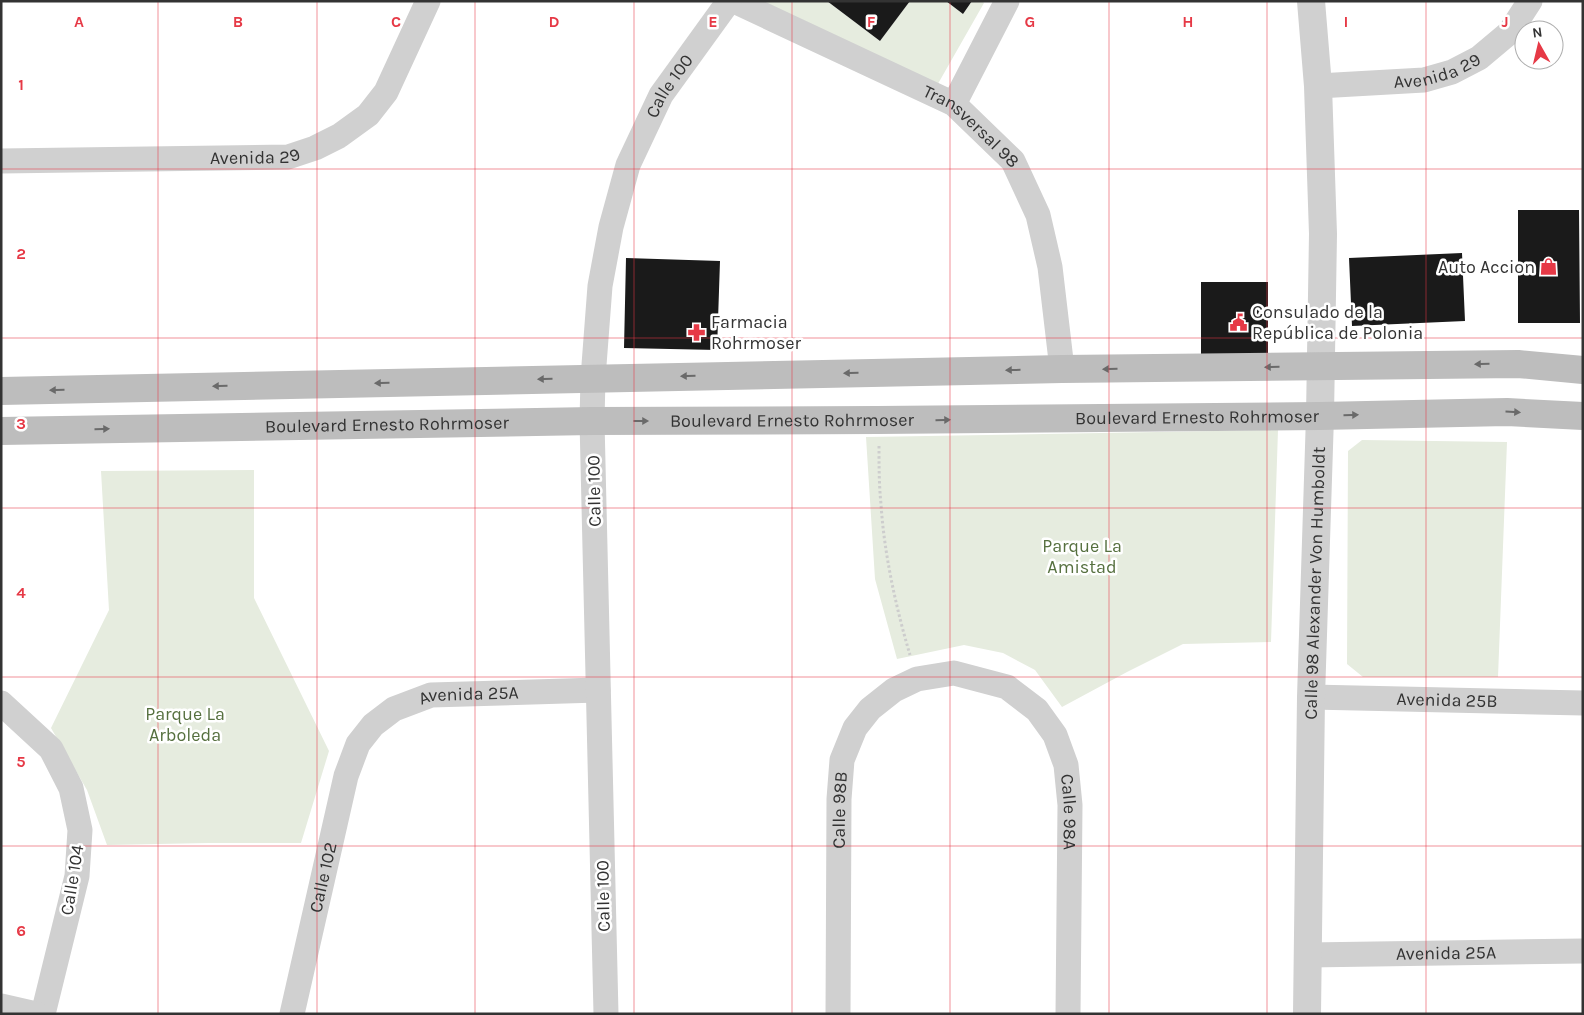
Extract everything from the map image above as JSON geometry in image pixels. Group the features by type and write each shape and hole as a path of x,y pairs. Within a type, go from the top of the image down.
{"main road":[{"path":"1,391 1062,369 1518,364 1583,370"},
{"name":"Boulevard Ernesto Rohrmoser","path":"1,431 592,421 1320,416 1507,412 1583,416"}],"street":[{"name":"Avenida 29","path":"1,161 288,156 315,148 339,136 368,114 386,92 428,1"},
{"name":"Calle 100","path":"606,1014 592,421 593,378 600,286 611,227 628,165 661,95 729,1"},
{"name":"Transversal 98","path":"734,1 954,104 1013,161 1038,216 1050,267 1062,369"},
{"path":"954,104 1007,1"},
{"name":"Calle 98 Alexander Von Humboldt","path":"1307,1014 1311,697 1320,416 1323,234 1318,86 1311,1"},
{"name":"Avenida 29","path":"1318,86 1424,80 1452,72 1478,58 1510,32 1530,1"},
{"name":"Calle 98B","path":"838,1014 839,799 842,760 855,728 870,709 894,690 917,679 954,673"},
{"name":"Calle 98A","path":"954,673 1007,687 1038,710 1056,735 1066,765 1070,805 1068,1014"},
{"name":"Avenida 25A","path":"358,744 373,725 394,709 431,695 598,690"},
{"name":"Avenida 25B","path":"1311,697 1583,703"},
{"name":"Calle 104","path":"1,702 51,749 71,788 80,830 76,876 43,1014"},
{"name":"Calle 102","path":"292,1014 346,776 358,744"},
{"name":"Avenida 25A","path":"1308,955 1583,951"},
{"path":"1,1006 36,1014"}],"path":[{"path":"878,420 881,505 890,571 903,631 917,679"}],"green space":[{"path":"754,1 827,1 880,41 910,1 946,1 963,14 972,1 982,1 984,3 935,89"},
{"name":"Parque La Amistad","path":"1278,430 1271,642 1183,644 1062,707 1035,670 1003,653 964,645 897,659 875,579 866,437"},
{"path":"1362,440 1507,442 1498,677 1363,677 1347,664 1348,451"},
{"name":"Parque La Arboleda","path":"254,470 254,598 329,751 301,843 107,845 87,790 51,728 109,610 101,471"}],"building":[{"path":"827,1 910,1 880,41"},
{"path":"946,1 972,1 963,14"},
{"name":"Auto Accion","path":"1518,210 1579,210 1580,323 1518,323"},
{"path":"1462,253 1465,321 1352,326 1349,258"},
{"path":"626,258 720,261 717,350 624,348"},
{"path":"1201,282 1268,282 1268,356 1201,356"}],"place":[{"name":"Auto Accion","path":"1549,267"},
{"name":"Consulado de la República de Polonia","path":"1238,322"},
{"name":"Farmacia Rohrmoser","path":"697,332"}]}
